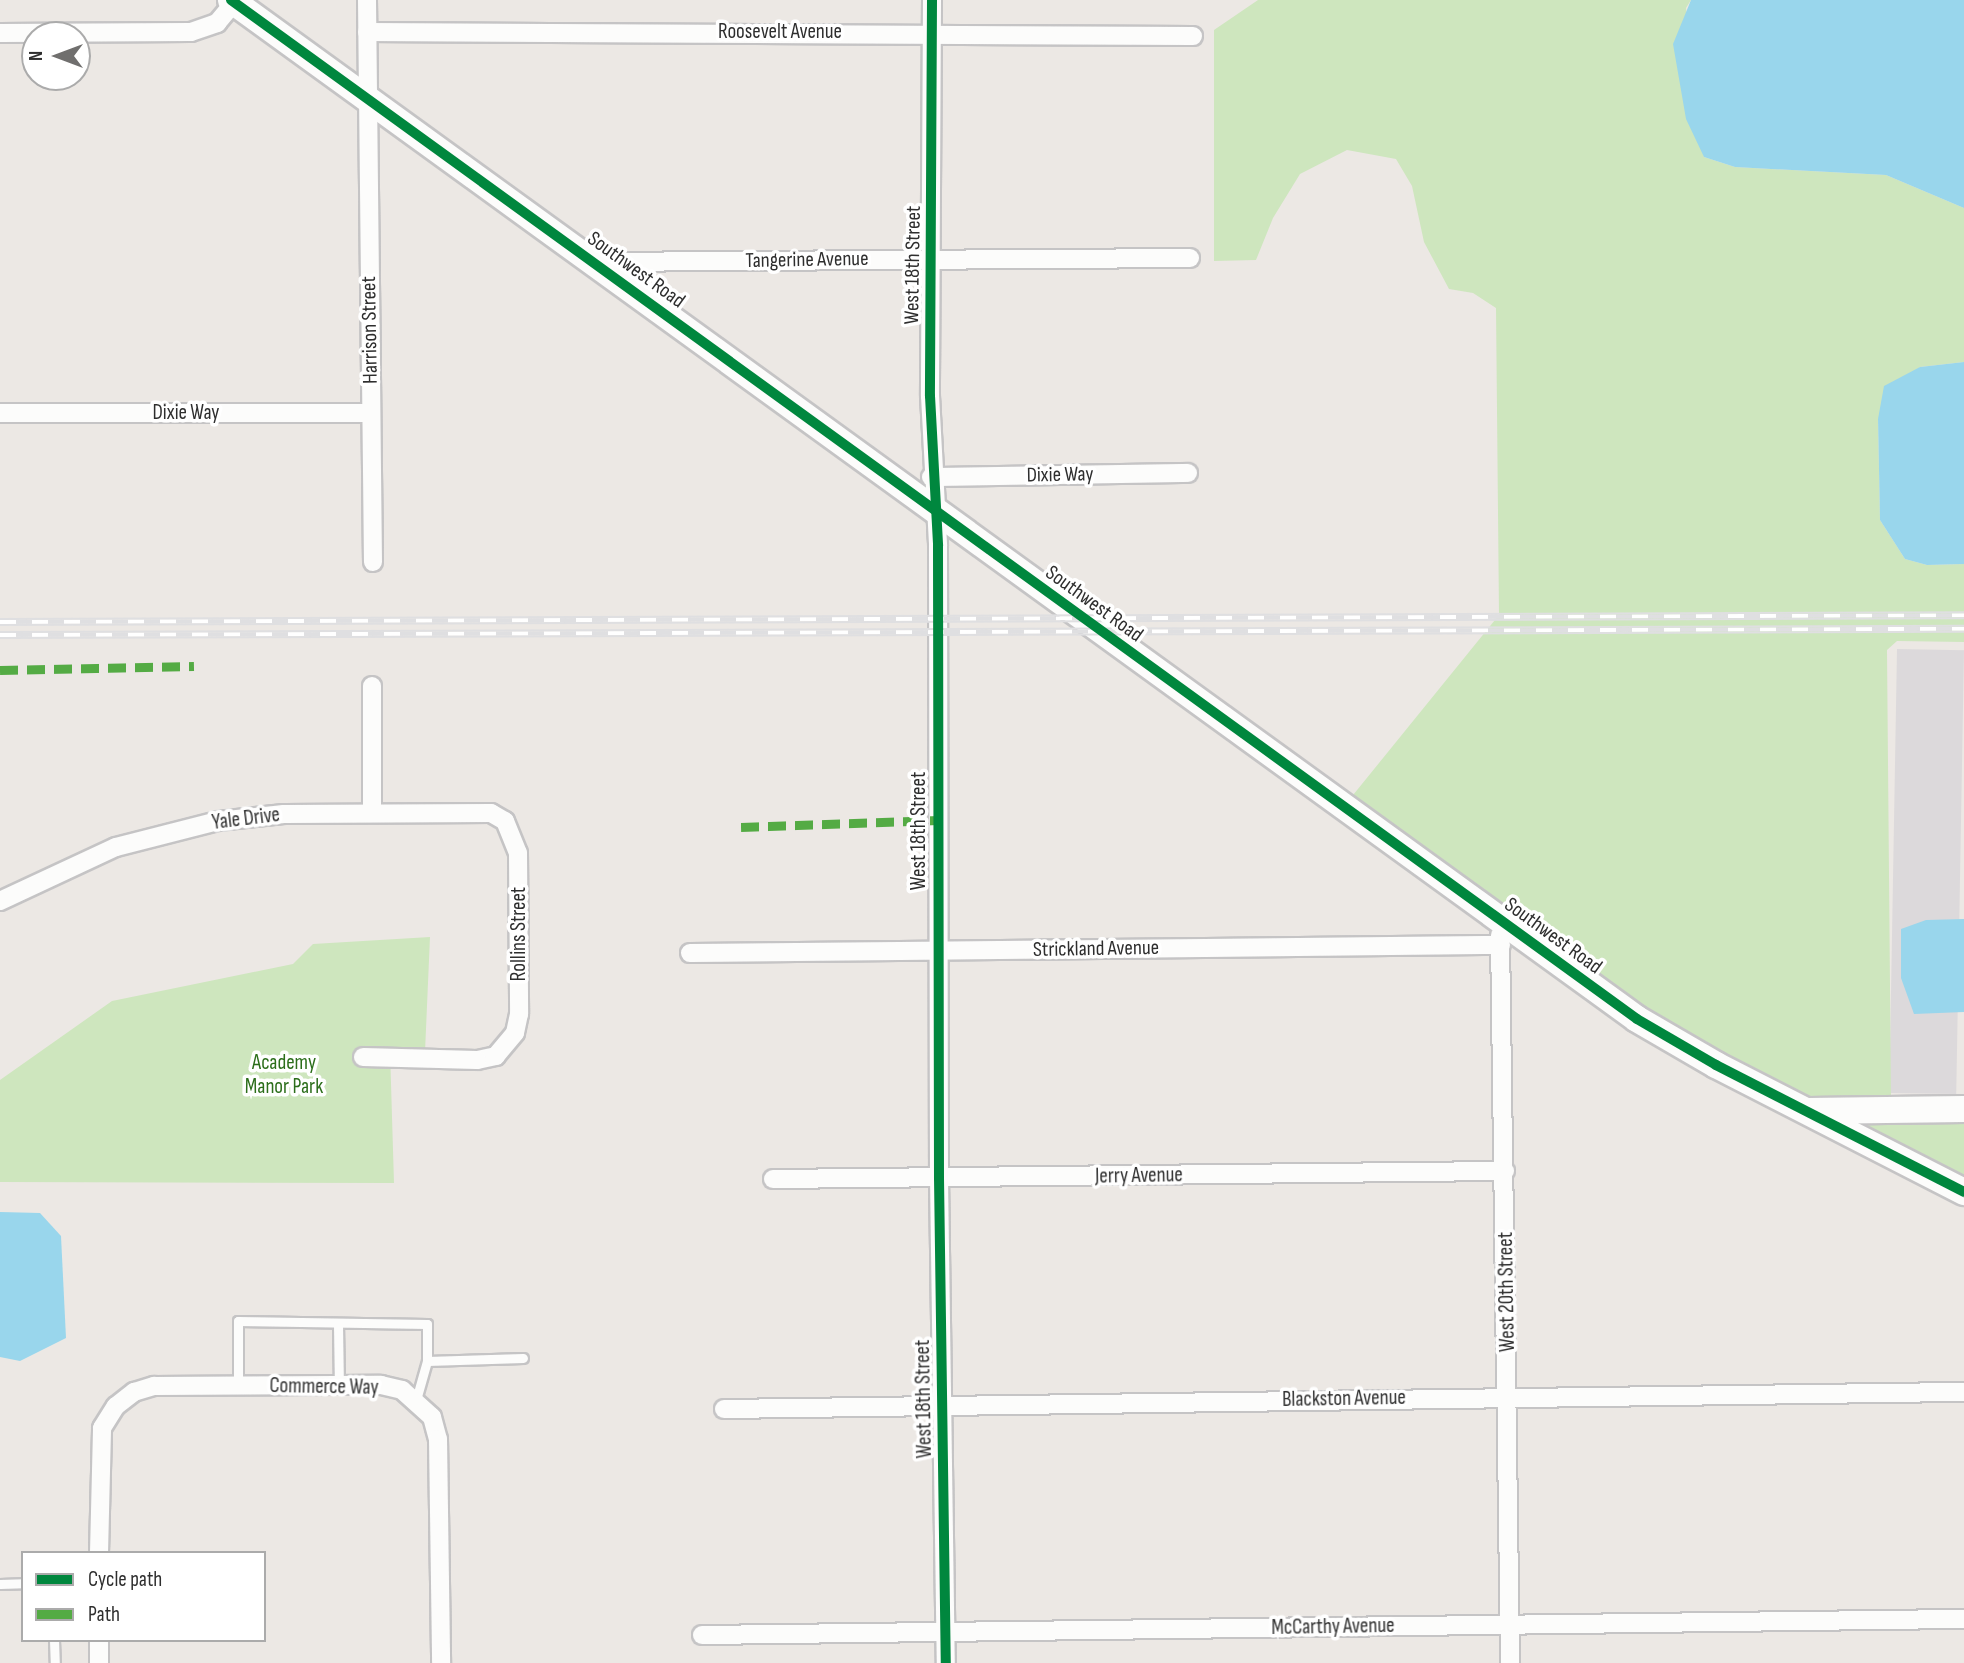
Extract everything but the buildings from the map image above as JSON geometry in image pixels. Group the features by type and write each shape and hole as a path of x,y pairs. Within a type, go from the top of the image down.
{"street":[{"name":"Harrison Street","path":"367,0 373,562"},
{"name":"West 18th Street","path":"932,0 931,477 934,511 946,1663"},
{"path":"0,33 191,32 217,23 232,1"},
{"name":"Southwest Road","path":"232,1 934,511 1500,933 1637,1018 1804,1111 1964,1192"},
{"name":"Roosevelt Avenue","path":"367,33 932,32 1193,36"},
{"name":"Tangerine Avenue","path":"591,262 1190,258"},
{"name":"Dixie Way","path":"0,413 372,413"},
{"name":"Dixie Way","path":"931,477 1188,473"},
{"path":"372,686 372,811"},
{"name":"Yale Drive","path":"1,898 116,847 166,833 271,815 372,811 491,813 505,821"},
{"name":"Rollins Street","path":"363,1057 477,1060 496,1056 507,1047 519,1014 519,853 505,821"},
{"name":"Strickland Avenue","path":"690,953 939,951 1500,933"},
{"name":"West 20th Street","path":"1500,933 1509,1397 1510,1663"},
{"path":"1804,1111 1964,1109"},
{"name":"Jerry Avenue","path":"773,1179 1505,1171"},
{"name":"Commerce Way","path":"99,1551 98,1453 102,1428 116,1406 134,1392 154,1386 381,1385 402,1390 416,1400"},
{"name":"Blackston Avenue","path":"724,1409 1964,1392"},
{"path":"416,1400 432,1417 438,1439 441,1663"},
{"name":"McCarthy Avenue","path":"702,1635 1964,1619"},
{"path":"99,1642 99,1663"}],"lane":[{"path":"238,1386 238,1321 338,1325 427,1324 427,1362 416,1400"},
{"path":"338,1325 339,1386"},
{"path":"427,1362 523,1358"},
{"path":"0,1584 21,1583"},
{"path":"54,1642 55,1663"}],"shaded area":[{"path":"1897,649 1964,650 1956,1094 1889,1093"}],"green space":[{"path":"1258,0 1691,0 1686,8 1704,157 1735,167 1886,175 1964,208 1964,362 1920,367 1878,419 1880,520 1905,559 1927,565 1964,564 1964,642 1897,641 1887,650 1891,1098 1809,1101 1643,1011 1349,800 1499,615 1496,308 1473,293 1449,289 1424,242 1412,186 1396,159 1347,150 1300,174 1273,218 1256,260 1214,261 1214,30"},
{"name":"Academy Manor Park","path":"430,937 425,1052 390,1050 394,1183 0,1182 0,1080 112,1001 293,964 313,944"},
{"path":"1964,1118 1964,1180 1845,1120"}],"water":[{"path":"1691,0 1964,0 1964,208 1886,175 1735,167 1704,157 1686,119 1673,44"},
{"path":"1964,362 1964,564 1927,565 1905,559 1880,520 1878,419 1884,386 1920,367"},
{"path":"1964,919 1964,1012 1914,1014 1901,978 1901,929 1926,920"},
{"path":"0,1212 40,1213 61,1236 66,1338 20,1361 0,1357"}],"railway":[{"path":"0,622 1964,615"},
{"path":"0,635 1964,629"}],"marked path":[{"path":"0,670 194,666"},
{"path":"741,827 939,820"}],"cycle path":[{"path":"231,0 1637,1019 1716,1065 1964,1192"},
{"path":"932,0 930,396 938,546 939,1178 946,1663"}]}
